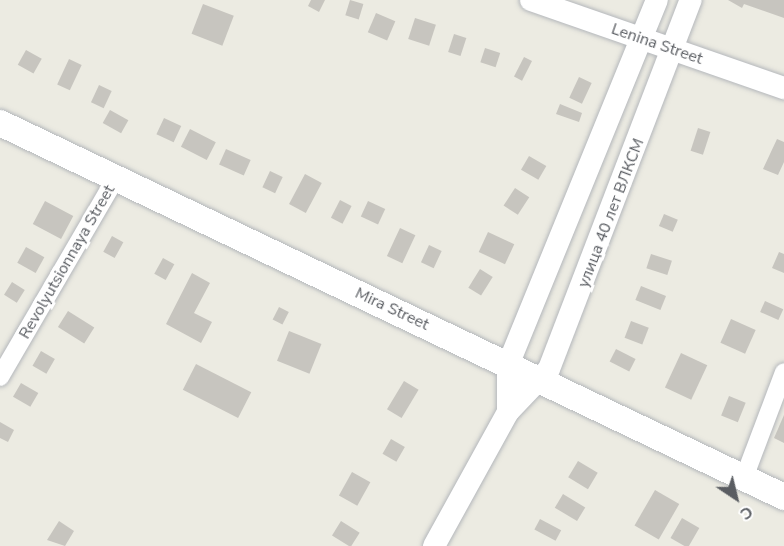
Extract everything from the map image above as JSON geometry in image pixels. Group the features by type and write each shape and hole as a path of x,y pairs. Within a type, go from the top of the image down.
{"main road":[{"name":"Mira Street","path":"0,123 784,497"}],"street":[{"name":"Lenina Street","path":"531,0 784,88"},
{"name":"улица 40 лет ВЛКСМ","path":"508,412 508,365 657,0"},
{"name":"улица 40 лет ВЛКСМ","path":"434,546 508,412 541,381 549,369 691,0"},
{"name":"Revolyutsionnaya Street","path":"0,377 116,178"},
{"path":"744,478 784,372"}],"building":[{"path":"311,0 325,0 319,12 308,6"},
{"path":"350,0 363,4 359,19 345,15"},
{"path":"728,0 784,0 784,18 744,4 742,8"},
{"path":"203,4 234,16 222,46 192,34"},
{"path":"376,13 395,21 387,41 368,32"},
{"path":"415,18 436,25 429,46 408,39"},
{"path":"454,34 466,38 460,56 448,52"},
{"path":"485,48 500,53 496,67 480,62"},
{"path":"26,50 42,59 34,74 18,65"},
{"path":"524,57 532,61 522,81 514,77"},
{"path":"69,59 82,65 70,90 57,84"},
{"path":"579,77 592,83 582,104 569,98"},
{"path":"99,85 112,91 104,108 91,102"},
{"path":"560,104 582,113 579,122 556,114"},
{"path":"110,110 128,120 121,133 103,123"},
{"path":"164,118 181,126 174,142 156,134"},
{"path":"698,128 710,132 703,155 691,151"},
{"path":"190,129 216,142 207,160 181,147"},
{"path":"777,139 784,142 784,162 778,175 763,169"},
{"path":"226,149 251,160 244,176 219,165"},
{"path":"529,156 546,166 538,180 521,170"},
{"path":"270,171 283,177 275,193 262,187"},
{"path":"305,174 322,183 306,213 289,204"},
{"path":"515,188 529,197 518,215 504,206"},
{"path":"340,200 352,206 343,224 331,218"},
{"path":"45,201 73,216 61,239 33,224"},
{"path":"368,201 385,209 378,224 361,216"},
{"path":"664,214 678,220 673,232 659,226"},
{"path":"400,228 415,235 402,263 387,256"},
{"path":"488,232 514,244 505,264 479,252"},
{"path":"112,236 123,242 115,258 103,252"},
{"path":"429,245 442,251 434,268 421,262"},
{"path":"26,247 44,257 36,273 17,263"},
{"path":"779,252 784,254 784,273 772,268"},
{"path":"651,254 672,261 667,275 646,268"},
{"path":"163,258 174,264 166,280 154,274"},
{"path":"480,269 493,277 481,296 468,288"},
{"path":"192,273 210,283 194,313 212,322 201,343 166,324"},
{"path":"12,282 25,290 17,303 4,295"},
{"path":"641,286 666,296 660,310 635,300"},
{"path":"765,301 783,309 778,320 760,312"},
{"path":"279,307 289,312 282,324 273,319"},
{"path":"68,311 94,327 84,344 58,327"},
{"path":"731,319 756,330 745,354 720,343"},
{"path":"631,321 649,328 642,345 625,338"},
{"path":"289,331 321,344 309,374 277,361"},
{"path":"616,349 636,359 629,371 610,361"},
{"path":"41,351 55,359 46,374 32,366"},
{"path":"681,353 707,365 691,400 665,387"},
{"path":"196,364 251,392 238,418 183,390"},
{"path":"404,381 419,390 402,418 387,409"},
{"path":"21,383 38,393 30,407 13,397"},
{"path":"729,396 746,403 738,422 721,415"},
{"path":"784,415 784,443 774,438"},
{"path":"0,422 14,430 8,442 0,438"},
{"path":"391,439 405,447 396,462 382,454"},
{"path":"578,461 598,473 588,489 568,477"},
{"path":"352,472 370,482 357,506 339,496"},
{"path":"655,490 679,504 659,540 634,526"},
{"path":"563,494 585,507 577,521 555,508"},
{"path":"682,518 699,528 689,546 670,538"},
{"path":"540,519 561,530 556,541 534,530"},
{"path":"59,521 74,531 65,546 47,540"},
{"path":"341,521 360,533 351,546 332,535"}]}
